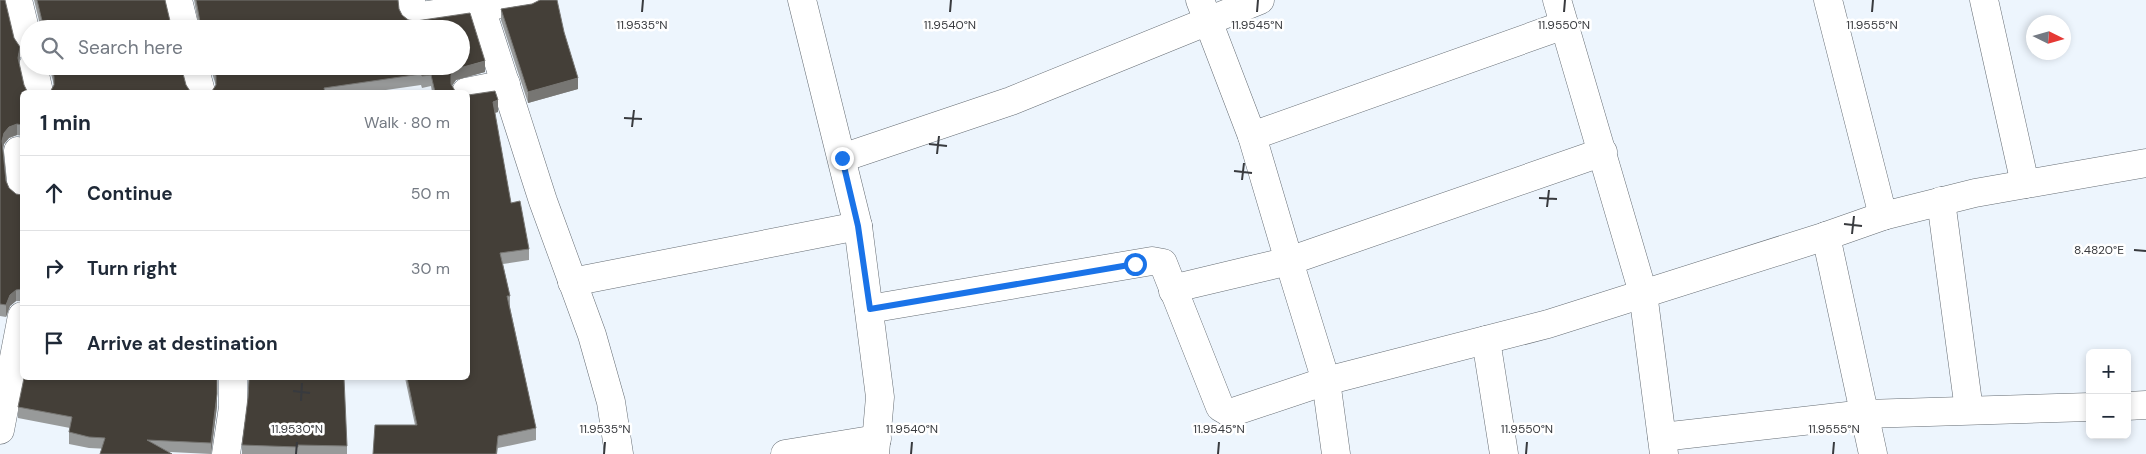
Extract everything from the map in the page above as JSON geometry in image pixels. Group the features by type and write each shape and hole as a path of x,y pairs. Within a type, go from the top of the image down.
{"street":[{"path":"18,0 23,20"},
{"path":"178,0 183,20"},
{"path":"411,0 414,17 530,0"},
{"path":"785,454 876,447 880,397 858,226 802,0"},
{"path":"842,158 1011,101 1203,10 1260,0"},
{"path":"1828,0 1883,216"},
{"path":"1984,0 2025,184"},
{"path":"481,8 543,201 592,334 611,402 619,454"},
{"path":"1203,10 1252,136 1326,381 1336,454"},
{"path":"1252,136 1561,13 1643,293 1663,445 1865,414 2086,407"},
{"path":"35,75 39,90"},
{"path":"196,75 200,90"},
{"path":"470,91 506,84"},
{"path":"13,150 20,182"},
{"path":"1173,291 1184,286 1289,260 1602,152"},
{"path":"870,309 1152,261 1163,263 1220,407 1230,413 1326,381 1548,324 1826,236 1883,216 1975,193 2146,163"},
{"path":"1941,201 1968,410"},
{"path":"572,282 858,226"},
{"path":"1826,236 1872,454"},
{"path":"0,430 20,326"},
{"path":"1486,340 1504,454"},
{"path":"226,454 233,407 233,380"},
{"path":"2131,406 2146,405"}],"building":[{"path":"0,0 5,0 14,38 20,47 18,58 20,75 22,75 26,90 20,90 20,125 9,127 4,133 2,141 6,181 9,188 16,194 20,195 20,289 10,295 6,305 0,304"},
{"path":"37,0 165,0 170,20 42,20"},
{"path":"196,0 398,0 402,15 408,20 200,20"},
{"path":"540,0 557,0 564,32 578,78 528,92 501,9 532,4"},
{"path":"470,13 485,61 470,65 470,20 423,20"},
{"path":"54,75 183,75 189,90 51,90 54,85"},
{"path":"414,75 324,88 324,90 213,90 216,85 216,76"},
{"path":"431,75 451,75 451,84 454,90 435,90"},
{"path":"495,91 498,100 493,102 511,203 520,201 529,249 500,253 510,296 507,296 536,428 498,436 496,454 373,454 375,425 417,425 407,380 470,380 470,95"},
{"path":"24,380 217,380 211,443 147,440 172,454 100,454 105,438 89,437 69,432 72,417 18,407"},
{"path":"249,380 344,380 347,446 242,445"}],"route":[{"path":"842,158 858,226 870,309 1135,264"}]}
